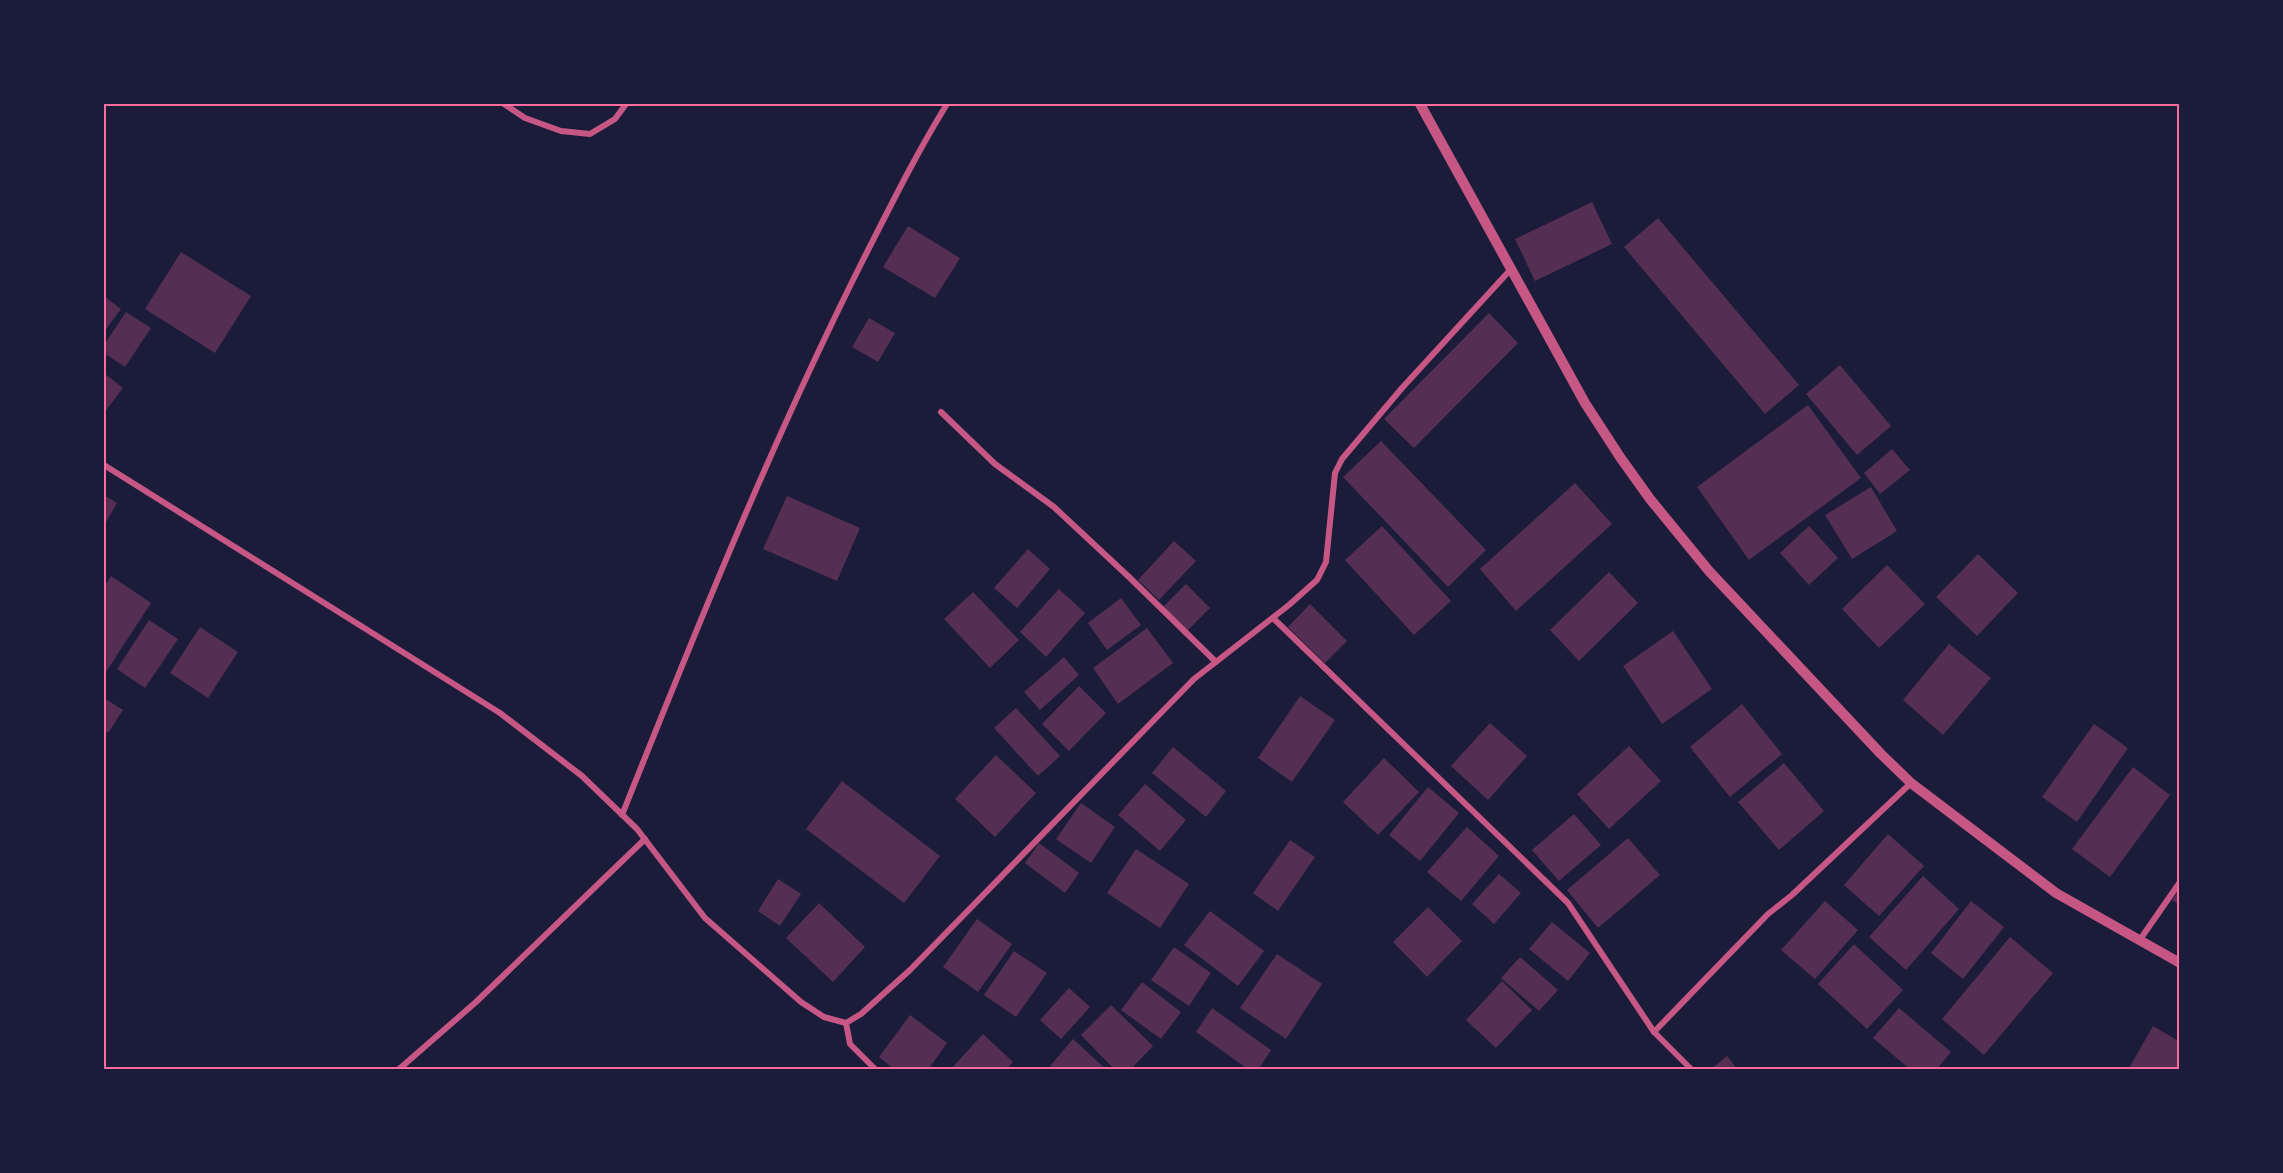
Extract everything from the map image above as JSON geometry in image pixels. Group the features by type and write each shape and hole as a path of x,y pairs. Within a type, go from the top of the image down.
{"street":[{"path":"504,104 525,118 552,128 590,134 615,119 626,104"},
{"path":"622,815 716,580 822,342 925,140 946,104"},
{"path":"1420,104 1585,404 1650,499 1709,571 1911,783 2056,893 2180,963"},
{"path":"104,465 500,713 582,776 622,815 645,839 705,918 801,1002 824,1017 846,1023 861,1014 910,970 1194,679 1274,618 1317,580 1326,562 1334,480 1342,459 1402,388 1512,268"},
{"path":"941,412 995,464 1054,507 1216,662"},
{"path":"1274,618 1568,903 1653,1032 1692,1070"},
{"path":"1653,1032 1768,914 1792,895 1911,783"},
{"path":"398,1070 476,1002 645,839"},
{"path":"2139,941 2180,882"},
{"path":"846,1023 850,1044 876,1070"}],"building":[{"path":"1592,202 1612,244 1535,281 1515,239"},
{"path":"1658,218 1799,385 1765,414 1624,247"},
{"path":"908,226 960,258 935,298 883,267"},
{"path":"181,252 251,296 215,353 145,309"},
{"path":"104,296 121,309 104,332"},
{"path":"126,312 151,328 125,367 104,353 104,345"},
{"path":"1489,313 1518,343 1414,448 1384,419"},
{"path":"869,318 895,333 878,362 852,347"},
{"path":"1840,365 1891,426 1857,455 1806,394"},
{"path":"104,373 123,388 104,413"},
{"path":"1808,405 1861,478 1749,560 1697,487"},
{"path":"1381,441 1486,550 1448,587 1343,477"},
{"path":"1892,449 1910,470 1880,494 1864,473"},
{"path":"1575,483 1612,524 1516,611 1480,569"},
{"path":"1871,487 1897,531 1852,559 1825,515"},
{"path":"104,495 117,503 104,526"},
{"path":"787,496 860,528 837,581 763,549"},
{"path":"1382,526 1451,601 1414,635 1345,560"},
{"path":"1809,526 1838,558 1809,585 1780,553"},
{"path":"1174,541 1196,561 1159,600 1138,580"},
{"path":"1028,549 1050,569 1017,608 994,588"},
{"path":"1978,554 2018,593 1977,636 1936,597"},
{"path":"1887,565 1925,604 1879,648 1842,609"},
{"path":"1609,572 1638,603 1579,661 1550,630"},
{"path":"111,576 151,603 104,675 104,587"},
{"path":"1186,584 1210,608 1186,632 1162,608"},
{"path":"1059,589 1085,613 1046,657 1020,632"},
{"path":"973,592 1019,640 990,668 944,619"},
{"path":"1121,598 1141,625 1107,650 1088,623"},
{"path":"1310,604 1347,641 1325,663 1288,627"},
{"path":"149,620 178,639 145,688 117,669"},
{"path":"200,627 238,652 208,698 170,673"},
{"path":"1147,628 1173,663 1118,704 1093,668"},
{"path":"1673,631 1712,689 1662,724 1623,666"},
{"path":"1949,644 1991,678 1943,735 1903,700"},
{"path":"1064,657 1079,675 1040,710 1024,692"},
{"path":"1079,686 1106,713 1069,751 1042,724"},
{"path":"1300,696 1335,720 1292,782 1258,758"},
{"path":"104,698 123,710 108,733 104,730"},
{"path":"1742,704 1782,754 1730,797 1690,747"},
{"path":"1016,708 1060,756 1038,776 994,728"},
{"path":"1490,723 1527,756 1488,800 1451,766"},
{"path":"2094,724 2128,748 2077,822 2042,797"},
{"path":"1629,746 1661,781 1609,829 1577,794"},
{"path":"1173,747 1226,791 1206,817 1152,773"},
{"path":"996,755 1036,793 995,837 955,799"},
{"path":"1384,758 1419,792 1378,835 1343,802"},
{"path":"1784,763 1824,811 1779,850 1738,802"},
{"path":"2133,767 2170,795 2110,877 2072,849"},
{"path":"842,781 940,856 904,903 806,829"},
{"path":"1145,784 1186,820 1160,851 1118,815"},
{"path":"1428,787 1459,813 1420,861 1389,835"},
{"path":"1081,803 1115,827 1091,863 1056,839"},
{"path":"1574,814 1601,845 1559,881 1532,850"},
{"path":"1467,827 1499,856 1461,901 1427,872"},
{"path":"1888,834 1924,866 1879,916 1844,885"},
{"path":"1628,838 1660,875 1598,928 1567,890"},
{"path":"1290,840 1315,857 1278,911 1253,893"},
{"path":"1039,843 1079,873 1065,893 1025,863"},
{"path":"1136,849 1189,884 1160,928 1107,893"},
{"path":"1499,874 1521,893 1494,924 1472,904"},
{"path":"1923,876 1959,909 1906,970 1869,937"},
{"path":"778,879 801,894 780,926 758,911"},
{"path":"2180,889 2180,905 2172,900"},
{"path":"1825,901 1858,930 1815,979 1781,950"},
{"path":"1971,901 2004,927 1963,979 1931,953"},
{"path":"819,903 865,947 833,982 786,938"},
{"path":"1428,907 1462,941 1427,977 1393,942"},
{"path":"1210,911 1264,951 1238,986 1184,945"},
{"path":"977,919 1012,944 978,992 943,967"},
{"path":"1552,922 1590,953 1568,981 1529,949"},
{"path":"2010,937 2053,973 1984,1055 1942,1019"},
{"path":"1854,944 1903,990 1867,1029 1818,984"},
{"path":"1174,947 1211,973 1189,1006 1151,980"},
{"path":"1014,951 1047,973 1016,1017 984,995"},
{"path":"1277,954 1322,984 1286,1039 1240,1008"},
{"path":"1520,957 1558,990 1539,1011 1501,978"},
{"path":"1502,981 1532,1010 1496,1048 1466,1020"},
{"path":"1142,982 1181,1012 1161,1039 1121,1010"},
{"path":"1069,988 1090,1007 1061,1039 1040,1020"},
{"path":"1111,1005 1153,1046 1130,1070 1115,1070 1081,1035"},
{"path":"1212,1008 1271,1050 1258,1070 1249,1070 1196,1032"},
{"path":"1899,1008 1951,1052 1936,1070 1911,1070 1873,1038"},
{"path":"910,1015 947,1043 928,1070 895,1070 879,1057"},
{"path":"2153,1026 2180,1042 2180,1070 2128,1070"},
{"path":"983,1034 1013,1062 1006,1070 950,1070"},
{"path":"1073,1039 1107,1070 1055,1070 1050,1066"},
{"path":"1727,1056 1738,1070 1710,1070"}]}
